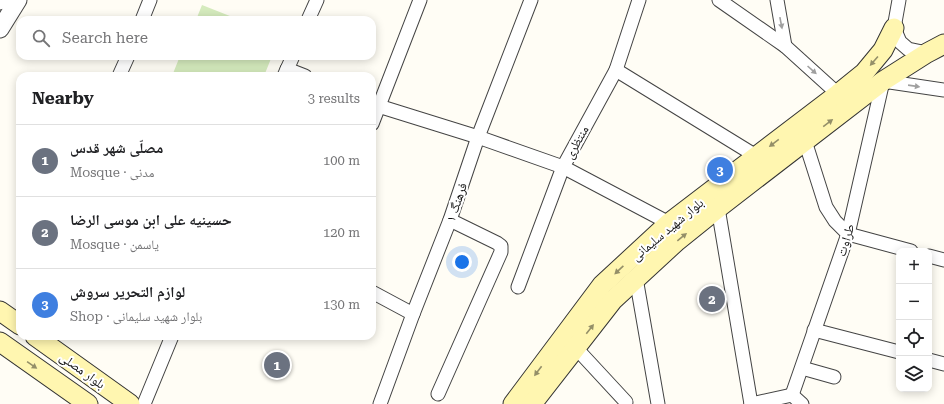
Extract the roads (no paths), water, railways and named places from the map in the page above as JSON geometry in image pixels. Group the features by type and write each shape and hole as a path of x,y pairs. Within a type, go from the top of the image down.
{"main road":[{"name":"بلوار شهید سلیمانی","path":"514,404 602,285 670,223 838,94 864,72 884,50 894,28"},
{"name":"بلوار شهید سلیمانی","path":"532,404 613,300 677,241 883,81 944,44"},
{"path":"0,311 16,322"},
{"name":"بلوار مصلی","path":"41,340 130,404"},
{"name":"بلوار مصلی","path":"0,342 83,402"}],"street":[{"path":"144,16 150,0"},
{"path":"310,16 317,0"},
{"path":"420,0 376,106 478,137 563,168 670,223"},
{"name":"فرهنگ ۱","path":"380,404 412,314 450,220 478,137 531,0"},
{"name":"منتظری","path":"518,287 563,168 616,70 639,0"},
{"path":"719,0 785,46 838,94"},
{"path":"777,0 785,46"},
{"path":"897,1 894,28 900,42 908,49 927,53"},
{"path":"0,29 7,2"},
{"path":"121,72 126,60"},
{"path":"286,72 291,60"},
{"path":"616,70 756,156"},
{"path":"883,81 944,90"},
{"name":"طراوت","path":"792,395 848,234 883,81"},
{"path":"805,141 826,207 835,222 848,234 900,248"},
{"path":"718,208 751,404 792,395 802,404"},
{"path":"438,394 501,252 501,246 497,243 450,220"},
{"path":"932,257 944,260"},
{"path":"636,278 658,404"},
{"path":"376,294 412,314"},
{"path":"814,330 896,351"},
{"path":"144,404 170,340"},
{"path":"576,348 626,402"},
{"path":"932,361 944,364"},
{"path":"802,368 834,377"}],"place":[{"name":"لوازم التحریر سروش","path":"720,170"},
{"name":"حسینیه علی ابن موسی الرضا","path":"712,299"},
{"name":"مصلّی شهر قدس","path":"277,365"}]}
